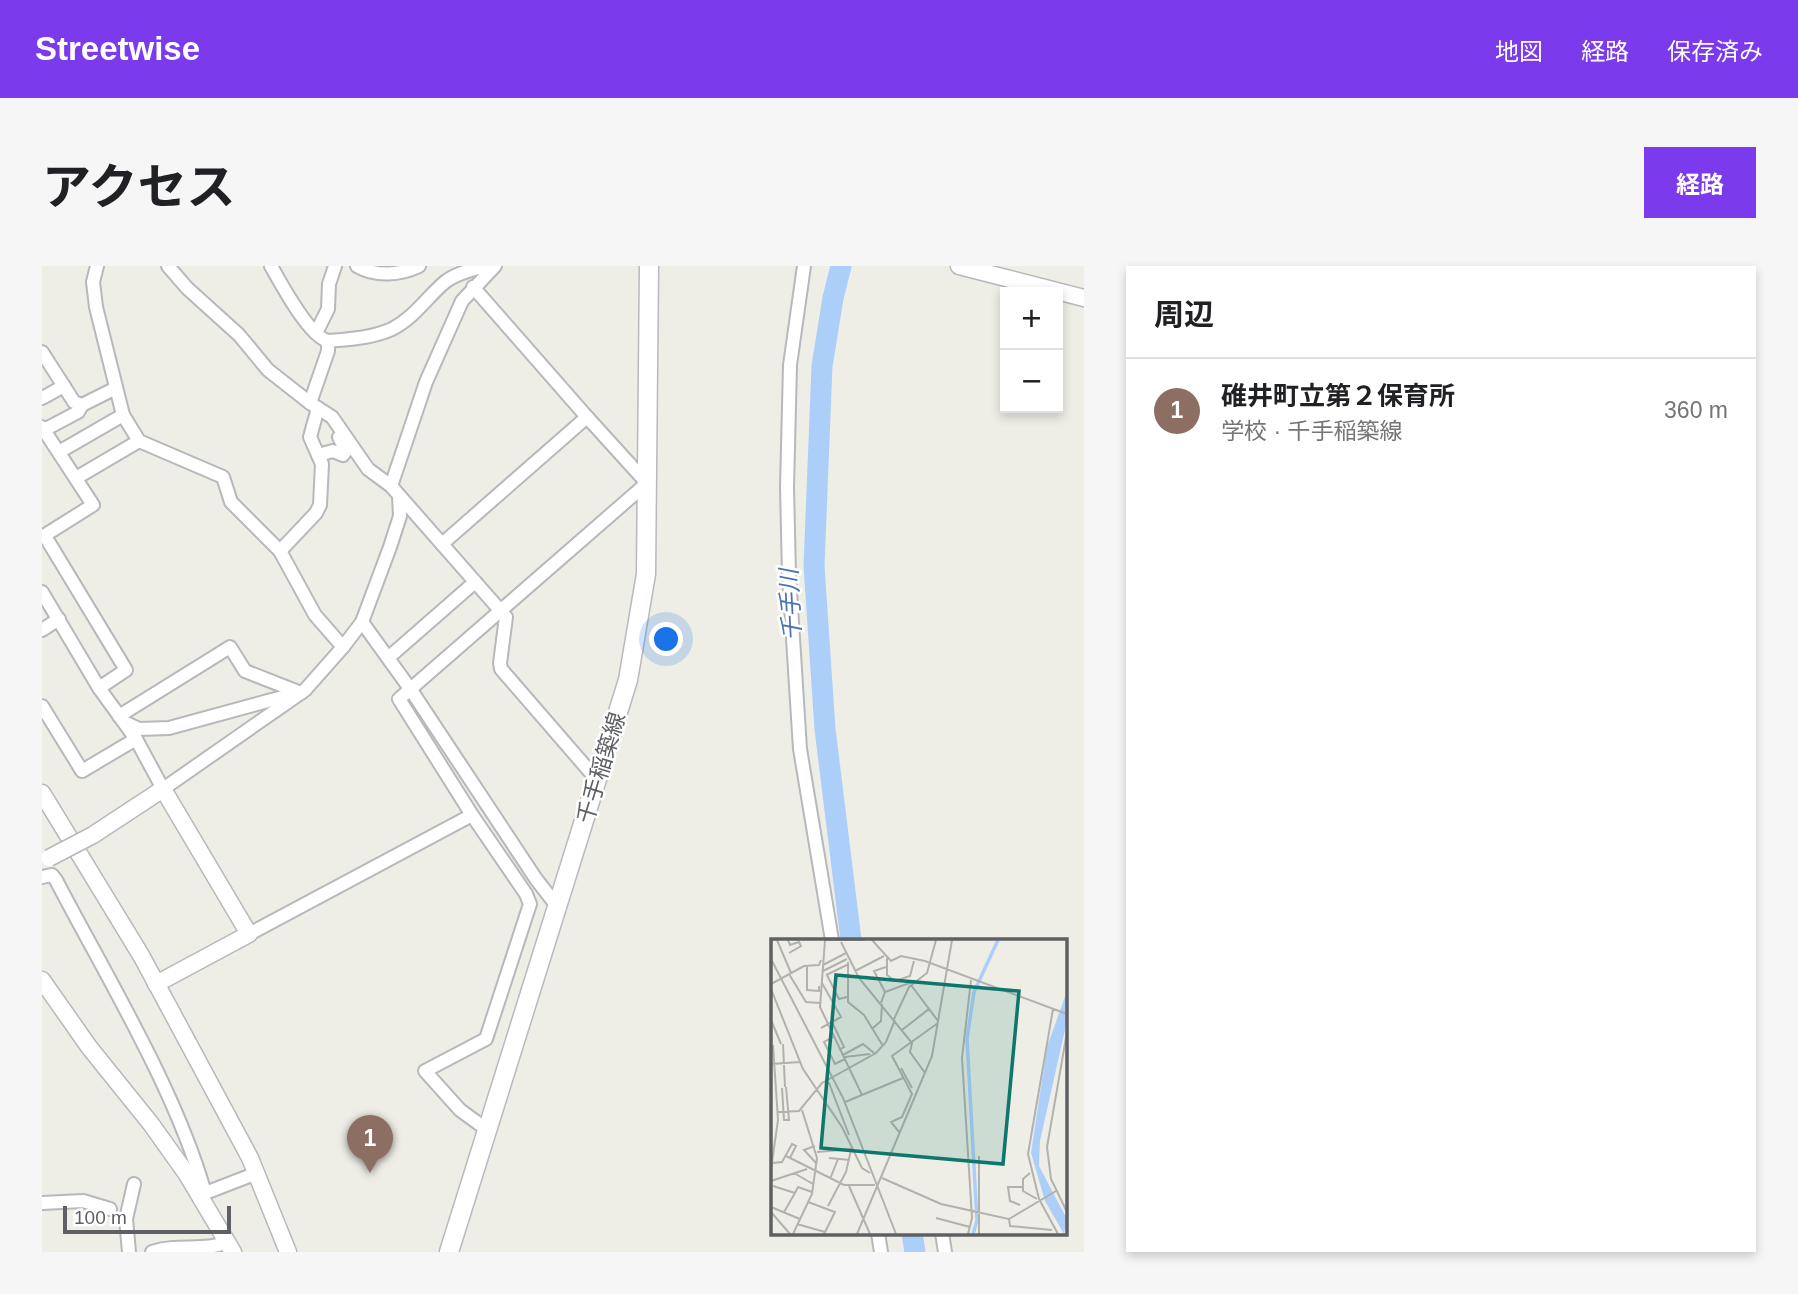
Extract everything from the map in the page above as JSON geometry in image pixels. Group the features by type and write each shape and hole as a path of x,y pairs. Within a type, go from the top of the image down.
{"main road":[{"name":"千手稲築線","path":"449,1252 628,680 646,574 649,266"}],"street":[{"path":"97,266 93,282 96,307 123,415 139,441 223,477 231,502 280,551 315,615 343,647"},
{"path":"168,266 187,288 239,335 268,370 332,417 368,468 395,491 506,617 501,669 597,781"},
{"path":"271,266 283,288 316,333 322,340 328,341 367,337 394,328 446,282 455,276 485,266"},
{"path":"316,333 328,309 329,284 335,266"},
{"path":"357,266 381,273 395,273 419,266"},
{"path":"46,861 93,835 163,789 301,692 343,647 362,622 397,525 400,506 395,491 426,382 461,301 495,266"},
{"path":"804,266 790,365 787,487 789,575 800,748 832,939"},
{"path":"959,266 1084,298"},
{"path":"473,287 646,483 399,699 530,904 486,1039 425,1071 460,1110 486,1129"},
{"path":"280,551 316,513 320,505 323,474 310,437 328,341"},
{"path":"44,360 74,402 82,405"},
{"path":"42,398 64,386"},
{"path":"99,688 126,670 43,537 93,505 43,428 78,412 82,405 116,388"},
{"path":"59,452 123,415"},
{"path":"442,544 587,417"},
{"path":"318,455 333,451 343,455 346,451 336,432 337,424"},
{"path":"76,478 139,441"},
{"path":"388,658 475,582"},
{"path":"42,592 99,688 136,739 154,776 249,934"},
{"path":"42,630 59,620"},
{"path":"362,622 557,906"},
{"path":"121,719 230,647 245,671 301,692"},
{"path":"121,719 139,729 169,728 301,692"},
{"path":"42,706 82,771 136,739"},
{"path":"42,793 83,857 156,984 257,1173 288,1252"},
{"path":"156,984 472,815"},
{"path":"42,877 52,875 56,880 150,1058 199,1171 202,1194 223,1249 180,1247 152,1252"},
{"path":"42,980 89,1047 151,1124 202,1194"},
{"path":"202,1194 257,1173"},
{"path":"129,1252 126,1219 134,1184"},
{"path":"42,1203 83,1201 110,1209"},
{"path":"878,1234 881,1252"},
{"path":"942,1234 945,1252"}],"waterway":[{"name":"千手川","path":"841,266 822,366 814,566 825,729 851,939"},
{"name":"千手川","path":"912,1234 915,1252"}],"place":[{"name":"碓井町立第２保育所","path":"370,1173"}]}
